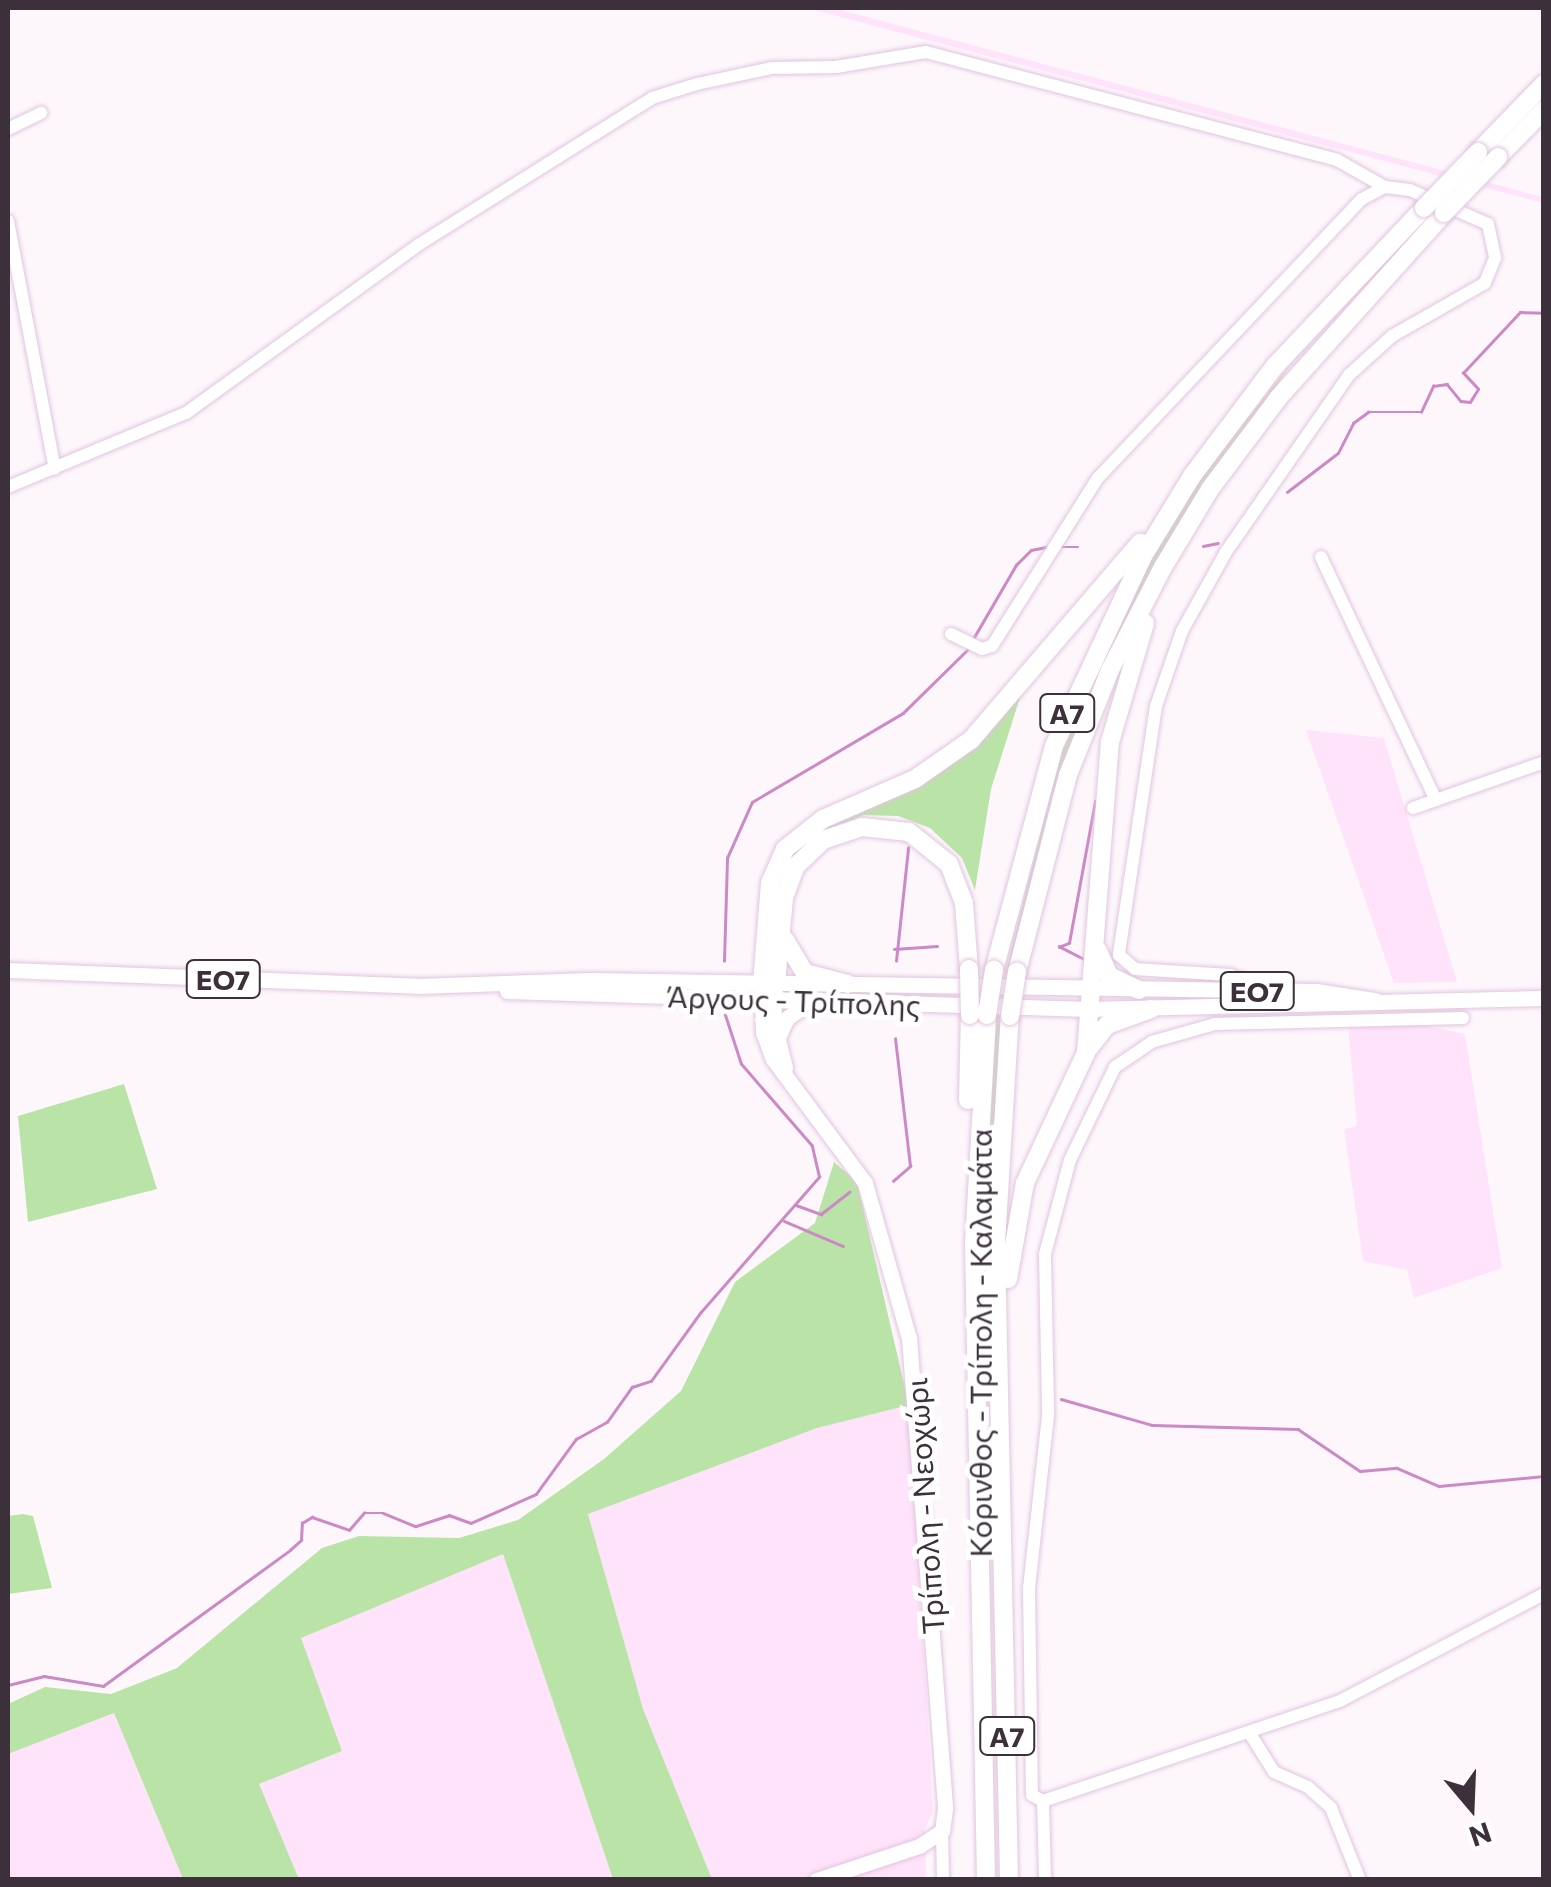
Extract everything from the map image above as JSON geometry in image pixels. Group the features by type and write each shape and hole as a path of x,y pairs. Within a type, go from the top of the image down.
{"highway":[{"name":"Κόρινθος - Τρίπολη - Καλαμάτα","path":"986,1880 975,1182 978,1015 994,970 1026,835 1072,702 1126,588 1192,476 1297,340 1544,84"},
{"name":"Κόρινθος - Τρίπολη - Καλαμάτα","path":"1009,1880 998,1160 1010,1016 1047,841 1084,732 1174,548 1300,371 1544,110"},
{"path":"768,991 770,883 786,849 809,828 915,779 971,740 1081,617 1192,476"},
{"path":"1086,1053 1117,706 1174,548"},
{"path":"768,991 782,931 786,888 812,848 848,830 894,828 933,847 955,874 978,1015"},
{"path":"782,931 805,972 848,984"},
{"path":"1096,941 1109,976 1140,990"},
{"path":"999,1359 1018,1205 1086,1053 1107,1025 1150,1009"}],"main road":[{"name":"Άργους - Τρίπολης","path":"8,970 438,986 768,991 848,984 1140,990"},
{"name":"ΕΟ7","path":"1140,990 1272,991 1375,1000"},
{"name":"Άργους - Τρίπολης","path":"768,991 811,1001 1150,1009"},
{"name":"Τρίπολη - Νεοχώρι","path":"768,991 786,1077"},
{"name":"Τρίπολη - Νεοχώρι","path":"768,991 768,1049 860,1171 909,1338 924,1476 942,1831"},
{"name":"ΕΟ7","path":"1150,1009 1544,998"},
{"path":"777,1040 787,1018 811,1001"},
{"path":"816,1880 919,1846 942,1831"}],"street":[{"path":"8,487 186,413 418,245 652,98 772,68 836,67 926,52 1337,160 1385,187 1478,215 1496,244 1492,272 1474,292 1392,336 1360,362 1226,552 1182,632 1156,706 1119,926 1119,955 1134,969 1230,974 1272,991"},
{"path":"8,129 41,114"},
{"path":"957,637 982,649 992,646 1053,540 1098,478 1362,199 1385,187"},
{"path":"8,221 55,469"},
{"path":"1321,557 1436,800"},
{"path":"1413,808 1544,762"},
{"path":"1463,1018 1216,1024 1152,1042 1115,1067 1070,1160 1045,1254 1048,1416 1033,1524 1029,1626 1029,1780 1034,1798 1043,1801 1387,1681 1544,1594"},
{"path":"1249,1732 1274,1772 1308,1787 1331,1808 1360,1880"},
{"path":"1043,1801 1045,1880"},
{"path":"942,1831 943,1880"}],"shaded area":[{"path":"807,8 833,8 1543,197 1543,203"},
{"path":"1306,730 1384,738 1457,982 1394,983"},
{"path":"1418,1024 1465,1034 1502,1268 1414,1298 1407,1270 1363,1261 1344,1129 1357,1126 1348,1025"},
{"path":"909,1405 933,1811 925,1829 926,1879 712,1879 643,1710 588,1513 817,1428"},
{"path":"503,1554 613,1879 299,1879 258,1784 342,1751 300,1638"},
{"path":"114,1713 183,1879 8,1880 8,1754"}],"green space":[{"path":"1291,364 1155,563 1093,686 1052,794 1001,1016 987,1307 982,1242 995,1016 1062,748 1150,561 1198,481"},
{"path":"1022,691 991,789 975,890 962,858 930,828 898,816 864,815 823,831 768,921 780,872 810,831 897,791"},
{"path":"124,1084 157,1189 28,1222 18,1116"},
{"path":"834,1162 857,1182 909,1405 817,1428 588,1514 643,1709 712,1879 613,1879 503,1554 301,1638 342,1751 259,1784 299,1879 183,1879 114,1713 8,1754 10,1703 45,1687 111,1694 177,1668 322,1548 359,1536 459,1538 518,1520 604,1459 681,1391 735,1282 815,1223"},
{"path":"8,1516 33,1516 52,1588 8,1594"}],"waterway":[{"path":"1287,492 1338,453 1353,423 1368,412 1421,412 1433,386 1447,384 1461,401 1470,402 1478,389 1463,373 1520,312 1544,313"},
{"path":"1203,546 1218,543"},
{"path":"973,639 1016,565 1031,550 1046,547"},
{"path":"1059,547 1078,547"},
{"path":"724,961 727,858 752,802 903,713 967,650"},
{"path":"1085,960 1059,947 1069,943 1095,801"},
{"path":"896,961 908,848"},
{"path":"894,949 937,946"},
{"path":"8,1685 44,1676 103,1686 290,1550 301,1540 302,1523 312,1517 349,1530 364,1513 383,1513 416,1526 449,1515 471,1523 536,1494 576,1439 607,1422 632,1387 651,1381 700,1313 819,1177 812,1146 741,1064 725,1015"},
{"path":"893,1181 910,1166 895,1039"},
{"path":"796,1205 821,1214 849,1192"},
{"path":"784,1221 843,1246"},
{"path":"1061,1399 1152,1425 1298,1429 1360,1471 1397,1468 1439,1486 1544,1476"}]}
